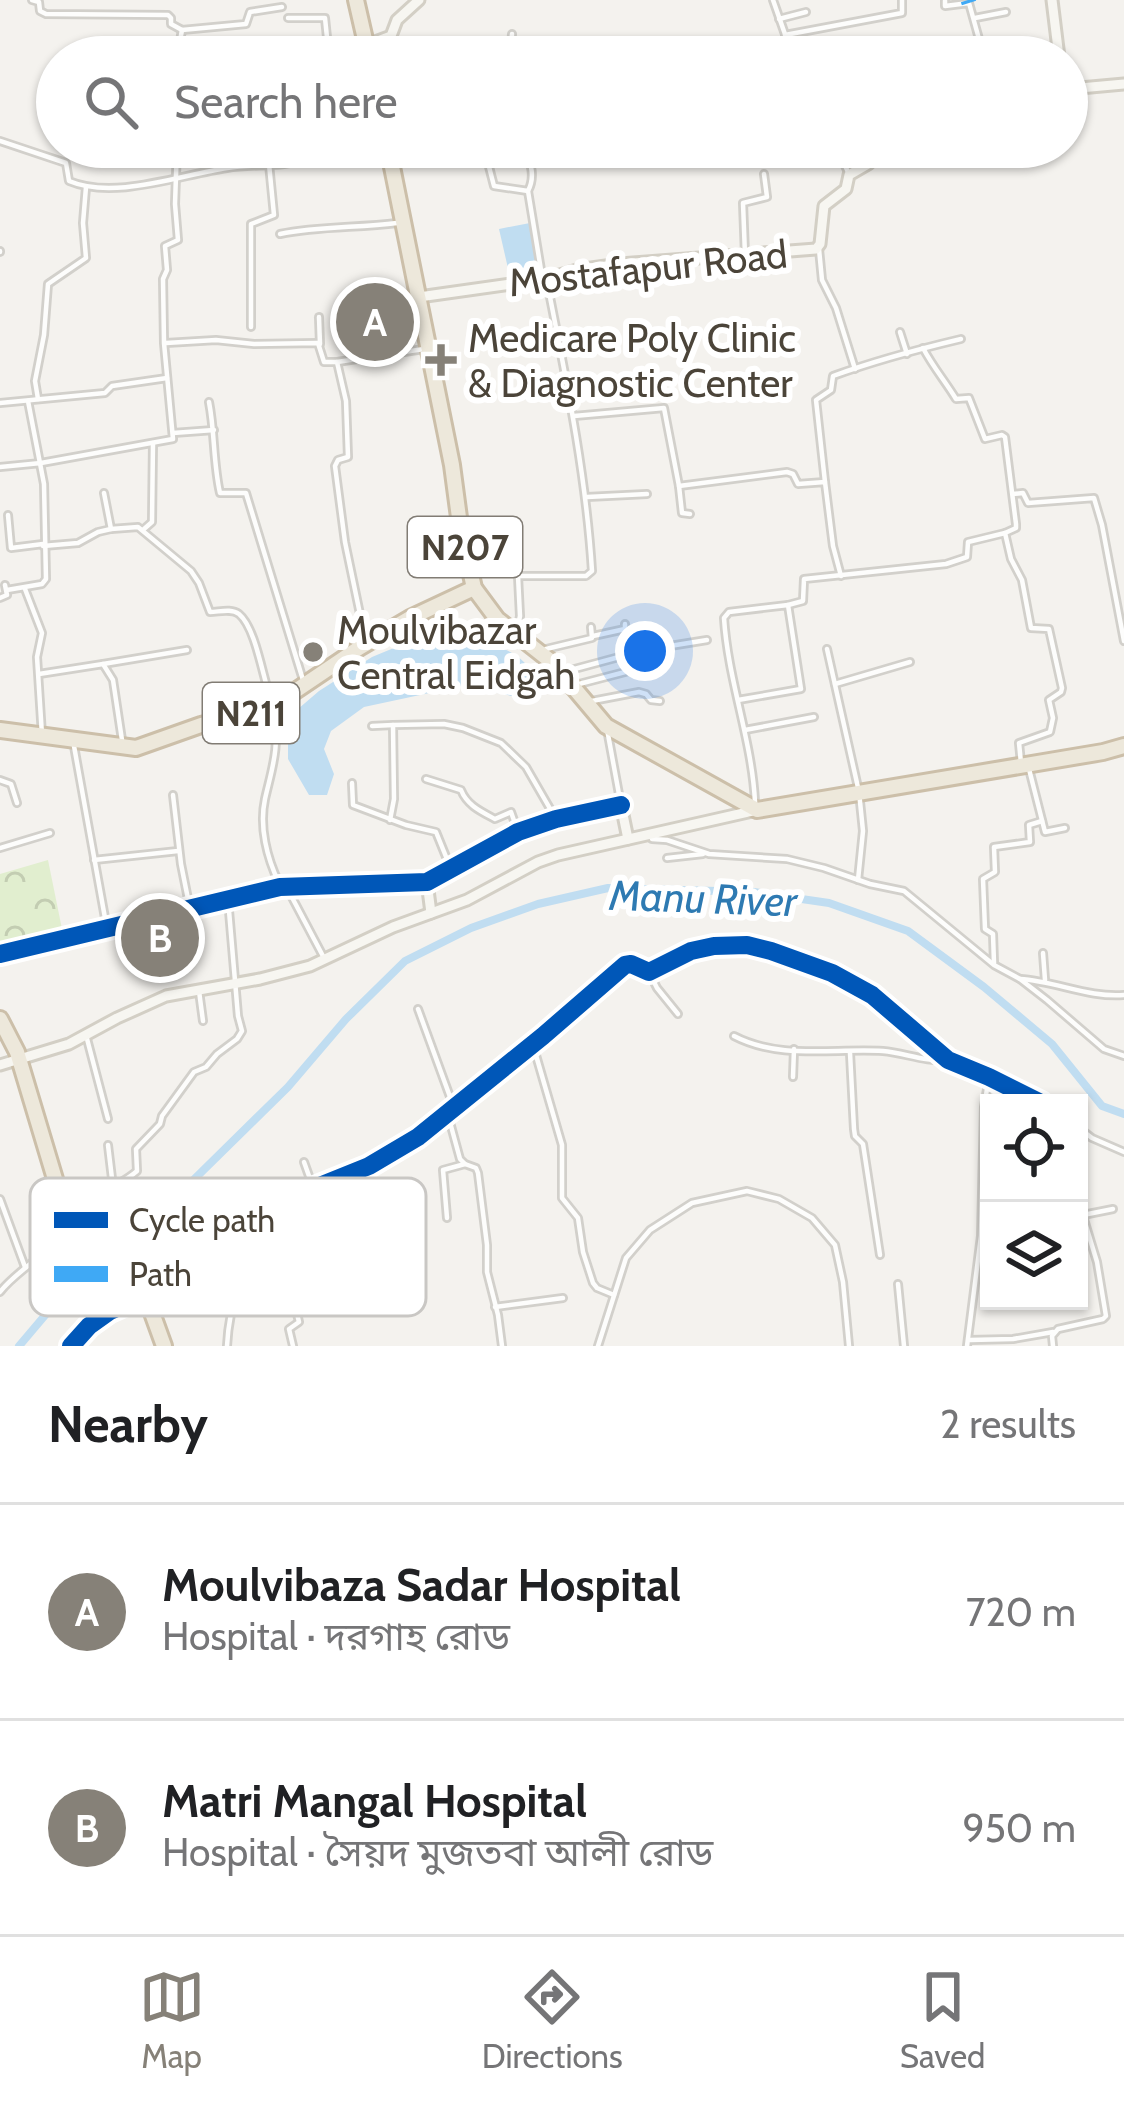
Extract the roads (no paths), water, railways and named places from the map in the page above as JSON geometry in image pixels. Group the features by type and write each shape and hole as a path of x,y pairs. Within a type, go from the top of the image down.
{"highway":[{"path":"356,0 364,36"},
{"name":"N207","path":"390,168 419,297 460,525 475,588 484,605 540,651 606,726 756,809"},
{"name":"N211","path":"0,730 123,746 151,745 201,725 272,707 410,618 475,588"},
{"path":"756,809 1124,746"},
{"path":"0,1019 19,1060 54,1178"},
{"path":"153,1316 164,1346"}],"street":[{"path":"32,0 46,14 167,15 171,24 182,29 246,24 250,12 282,7"},
{"path":"391,36 397,20 419,0"},
{"path":"773,0 785,35 902,13 902,0"},
{"path":"1052,0 1057,36"},
{"path":"945,1 946,6 969,3 977,36"},
{"path":"779,19 806,12"},
{"path":"975,18 1006,12"},
{"path":"288,18 326,18 327,36"},
{"path":"181,36 182,29"},
{"path":"1088,87 1124,84"},
{"path":"0,141 36,153"},
{"path":"67,168 71,184 86,186 145,186 228,168"},
{"path":"0,467 172,440 164,343 165,248 178,240 176,168"},
{"path":"251,327 250,224 274,214 268,168"},
{"path":"489,168 494,186 528,191"},
{"path":"517,632 518,576 586,576 592,572 573,416 528,191 533,182 530,168"},
{"path":"846,168 849,175"},
{"name":"Mostafapur Road","path":"419,297 620,264 819,247 824,206 846,189 849,175 860,168"},
{"path":"745,255 742,202 767,197 764,174"},
{"path":"38,399 35,379 48,284 86,258 82,223 86,186"},
{"path":"280,234 316,226 342,229 403,222"},
{"path":"819,247 822,280 855,369"},
{"path":"320,317 324,362 429,348"},
{"path":"900,332 907,355"},
{"path":"841,576 833,546 816,400 831,390 833,376 935,342 961,339"},
{"path":"164,343 320,344"},
{"path":"0,1065 50,1052 166,996 310,966 466,900 538,862 756,809 745,730 730,669 726,614 803,602 804,579 946,564 967,557 968,542 1016,528 1005,437 985,439 969,398 954,397 923,348"},
{"path":"337,362 345,387 348,457 338,460 337,478 349,572 367,644"},
{"path":"0,403 104,394 112,386 167,377"},
{"path":"0,598 6,597 6,588 45,582 41,463 28,401"},
{"path":"209,402 220,493 245,491 305,686"},
{"path":"573,416 664,408 682,513 690,514"},
{"path":"173,433 214,430"},
{"path":"143,531 152,521 153,443"},
{"path":"679,486 787,472 798,484 825,482"},
{"path":"104,493 111,529"},
{"path":"1011,494 1023,493 1028,503 1094,498 1124,640"},
{"path":"585,497 647,494"},
{"path":"8,515 10,547 78,542 98,532 135,526 191,572 209,612 231,610 241,615 258,652 277,730 264,802 267,855 324,958"},
{"path":"1005,533 1022,580 1031,628 1049,629 1062,688 1049,700 1050,732 1019,743 1047,832 1066,828"},
{"path":"1113,581 1124,579"},
{"path":"24,588 42,633 37,657 42,734"},
{"path":"738,700 801,688 788,605"},
{"path":"540,651 625,629 625,624"},
{"path":"591,627 593,635"},
{"path":"562,673 645,650 707,640"},
{"path":"826,649 859,792 863,831 858,880"},
{"path":"38,674 187,650"},
{"path":"835,684 910,662"},
{"path":"103,664 113,680 123,746"},
{"path":"573,685 656,664"},
{"path":"587,702 639,692 660,701"},
{"path":"745,730 814,717"},
{"path":"372,726 444,724 501,743 526,767 556,819"},
{"path":"389,820 394,800 393,725"},
{"path":"606,726 628,839"},
{"path":"75,739 107,929"},
{"path":"426,779 461,790 474,808 495,819 511,812 518,832"},
{"path":"0,781 11,784 16,803"},
{"path":"352,783 353,805 436,832 451,870"},
{"path":"173,795 190,909"},
{"path":"0,954 283,886 427,882 518,832 621,806"},
{"path":"994,965 992,932 985,929 982,879 995,872 994,848 1030,842 1029,825 1042,821"},
{"path":"0,848 50,833"},
{"path":"652,834 652,839 709,854"},
{"path":"94,860 179,851"},
{"path":"667,858 709,854 787,860 904,891 1104,1049 1124,1056"},
{"path":"427,882 430,913"},
{"path":"130,1178 136,1171 136,1149 160,1124 194,1072 206,1067 242,1031 228,899"},
{"path":"649,972 715,946 747,945 771,951 832,973 872,994 948,1060 1023,1094"},
{"path":"1042,953 1045,980"},
{"path":"347,1177 418,1137 620,968 631,964 649,972 678,1014"},
{"path":"1020,979 1045,980 1105,996 1124,995"},
{"path":"198,990 203,1022"},
{"path":"418,1009 454,1107"},
{"path":"86,1035 108,1119"},
{"path":"734,1036 769,1049 891,1052 948,1060"},
{"path":"533,1045 562,1145 562,1198 578,1218 593,1283 614,1295"},
{"path":"793,1077 794,1049"},
{"path":"850,1053 855,1136 863,1144 880,1255"},
{"path":"989,1077 978,1268 967,1343 1053,1332 1103,1319 1097,1262 1088,1232"},
{"path":"447,1112 465,1164"},
{"path":"1088,1135 1124,1152"},
{"path":"108,1145 112,1178"},
{"path":"304,1162 310,1178"},
{"path":"447,1218 443,1170 472,1165 478,1173 487,1272 502,1346"},
{"path":"598,1346 626,1258 650,1230 692,1203 747,1191 779,1199 812,1218 835,1245 849,1346"},
{"path":"0,1199 25,1267"},
{"path":"1088,1215 1113,1209"},
{"path":"0,1292 30,1263"},
{"path":"898,1283 904,1346"},
{"path":"495,1307 563,1298"},
{"path":"71,1346 103,1316"},
{"path":"227,1346 231,1316"},
{"path":"293,1346 289,1329 299,1322 298,1316"},
{"path":"1053,1332 1053,1346"}],"water":[{"path":"530,223 540,271 510,277 499,229"},
{"path":"454,638 508,650 529,667 537,693 527,699 462,686 364,707 331,731 324,749 334,774 327,795 309,795 288,759 288,735 298,709 372,657 401,645"}],"waterway":[{"name":"Manu River","path":"195,1178 405,961 471,928 538,904 608,888 754,892 829,903 908,931 1052,1044 1102,1106 1124,1114"},
{"name":"Manu River","path":"19,1346 44,1316"}],"place":[{"name":"Moulvibaza Sadar Hospital","path":"375,322"},
{"name":"Medicare Poly Clinic & Diagnostic Center","path":"441,360"},
{"name":"Moulvibazar Central Eidgah","path":"313,652"},
{"name":"Matri Mangal Hospital","path":"160,938"}]}
